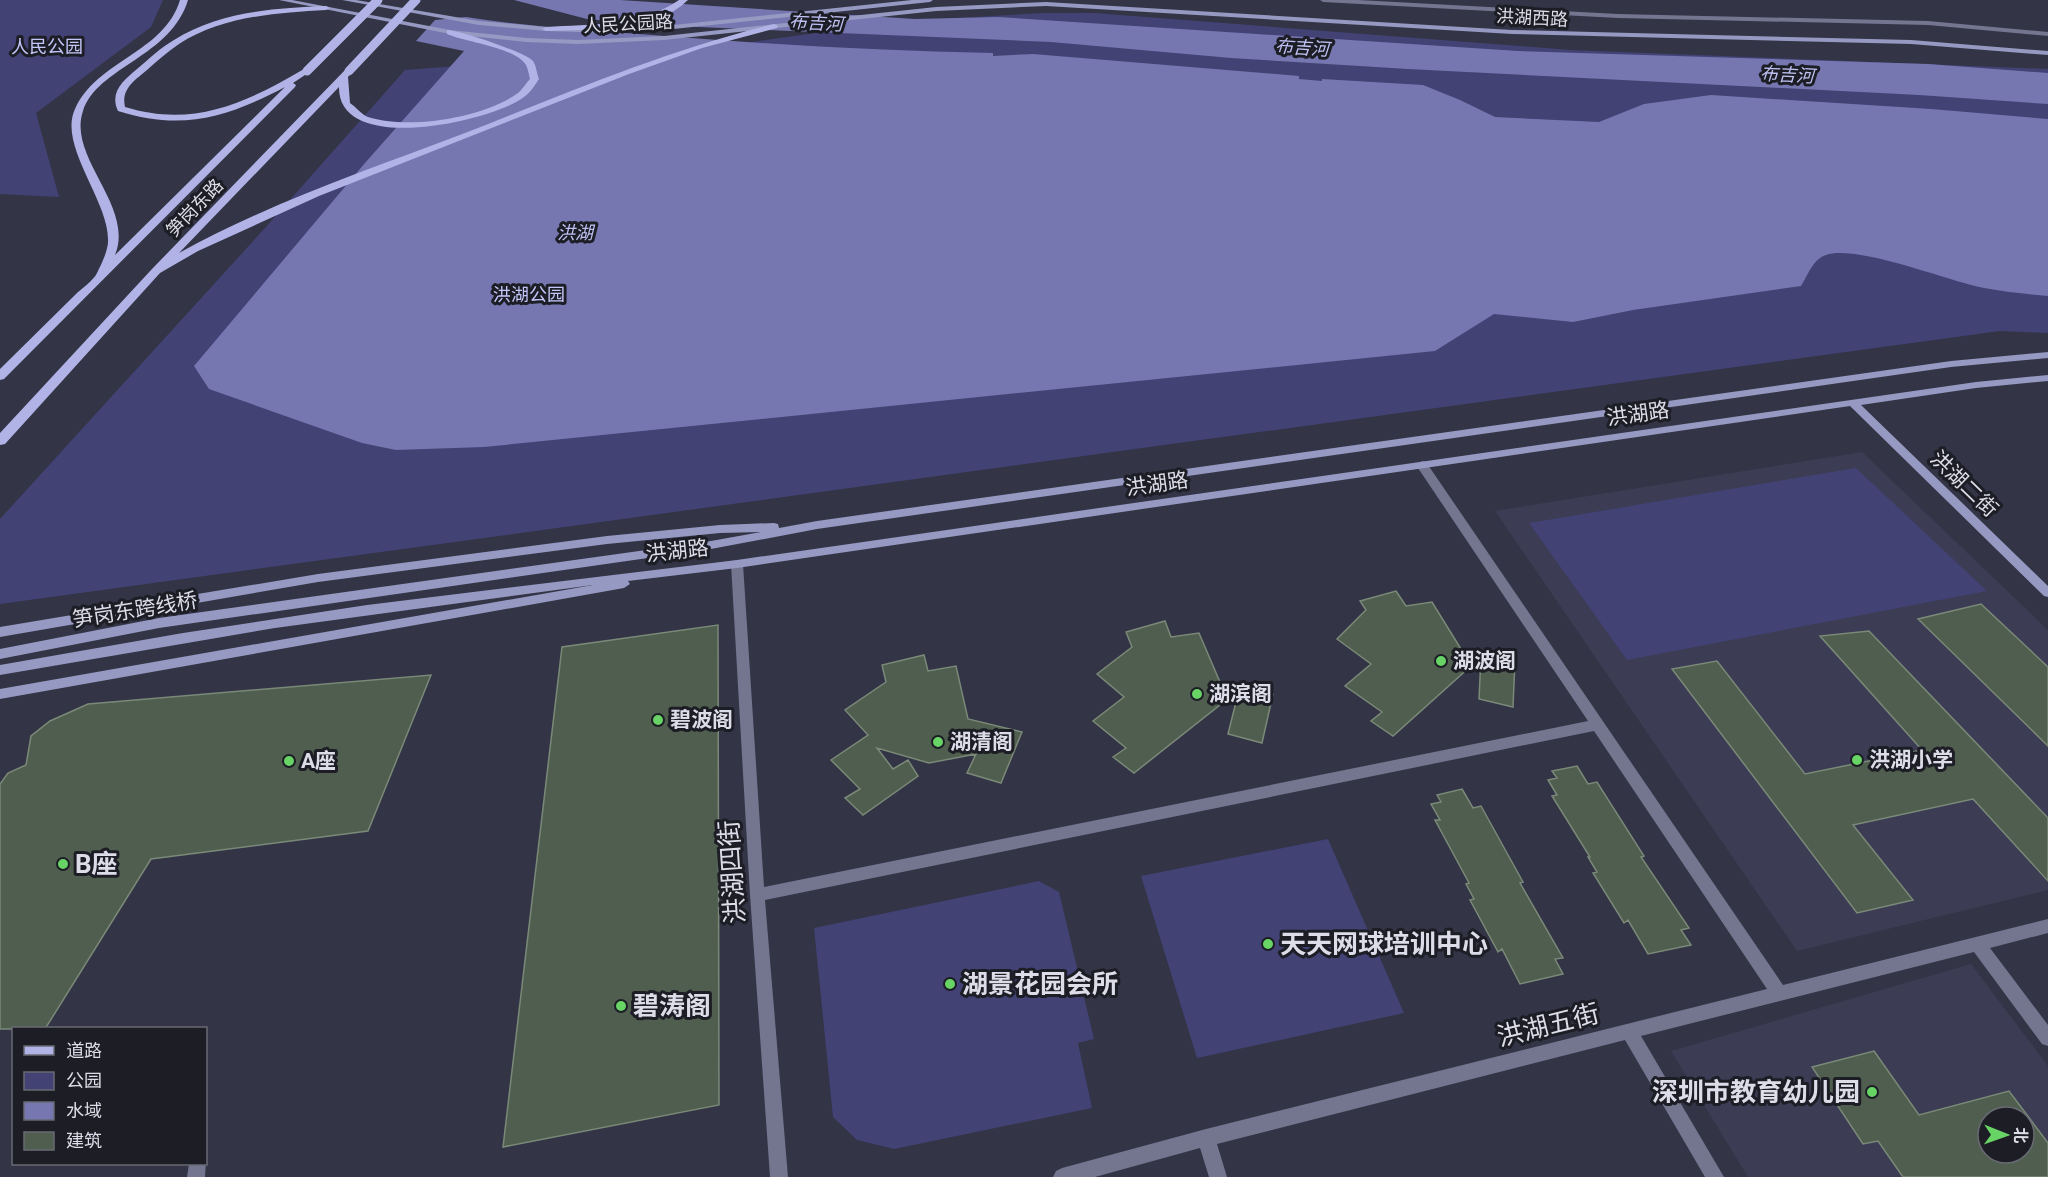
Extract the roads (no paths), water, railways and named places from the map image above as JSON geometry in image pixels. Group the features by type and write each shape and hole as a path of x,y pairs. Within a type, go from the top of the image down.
{"main road":[{"path":"98,280 114,243 112,224 75,128 78,109 90,92 166,32 183,8 184,0"},
{"name":"笋岗东路","path":"0,376 378,0"},
{"name":"笋岗东路","path":"0,441 156,271 416,0"},
{"path":"546,29 633,22 668,11 684,0"},
{"path":"307,70 252,101 224,111 193,117 163,119 137,116 121,109 117,99 122,87 153,60 182,38 203,28 260,14 326,8"},
{"path":"156,271 195,247 282,207 695,47 774,26"},
{"path":"346,74 343,92 346,104 361,118 378,122 431,124 474,117 515,99 529,88 535,76 533,65 525,58 512,51 462,39 450,32"}],"street":[{"name":"人民公园路","path":"282,0 450,32 526,40 578,42 664,38 978,5"},
{"name":"人民公园路","path":"345,0 440,17 546,29 613,31 663,28 930,0"},
{"path":"1323,0 1928,23 2048,34"},
{"name":"洪湖西路","path":"978,5 1081,5 1491,31 1901,42 2048,53"},
{"name":"洪湖西路","path":"1234,7 1517,25 1905,35 2048,46"},
{"name":"洪湖路","path":"277,606 711,545 817,525 1951,364 2048,355"},
{"name":"洪湖路","path":"272,623 564,583 737,564 1976,385 2048,378"},
{"name":"洪湖二街","path":"1853,403 2048,593"},
{"path":"1422,465 1779,993"},
{"path":"0,632 318,578 511,552 720,529 817,525"},
{"path":"0,694 737,564"},
{"name":"洪湖四街","path":"737,564 779,1177"},
{"name":"笋岗东跨线桥","path":"0,654 159,623 277,606"},
{"name":"笋岗东跨线桥","path":"0,670 272,623"},
{"path":"758,895 1597,725"},
{"name":"洪湖五街","path":"1062,1177 1206,1138 2048,926"},
{"path":"1977,944 2048,1038"},
{"path":"1629,1031 1715,1177"},
{"path":"1206,1138 1218,1177"}],"water":[{"name":"布吉河","path":"514,0 620,0 915,19 998,17 1518,51 1928,64 2048,73 2048,104 1231,58 1051,42 651,25 587,19"},
{"name":"洪湖","path":"466,17 559,28 737,41 865,49 993,53 993,56 1033,54 1299,76 1299,79 1322,81 1322,79 1423,85 1495,117 1599,122 1644,104 1711,95 2048,119 2048,296 1984,288 1880,259 1840,253 1821,257 1811,268 1801,286 1633,310 1573,322 1494,314 1435,351 484,447 396,450 362,443 209,389 194,366 365,163 464,51 416,41 435,20"}],"place":[{"name":"湖波阁","path":"1441,661"},
{"name":"湖滨阁","path":"1197,694"},
{"name":"碧波阁","path":"658,720"},
{"name":"湖清阁","path":"938,742"},
{"name":"洪湖小学","path":"1857,760"},
{"name":"A座","path":"289,761"},
{"name":"B座","path":"63,864"},
{"name":"天天网球培训中心","path":"1268,944"},
{"name":"湖景花园会所","path":"950,984"},
{"name":"碧涛阁","path":"621,1006"},
{"name":"深圳市教育幼儿园","path":"1872,1092"}],"park label":[{"name":"人民公园","path":"47,47"},
{"name":"洪湖公园","path":"529,295"}]}
